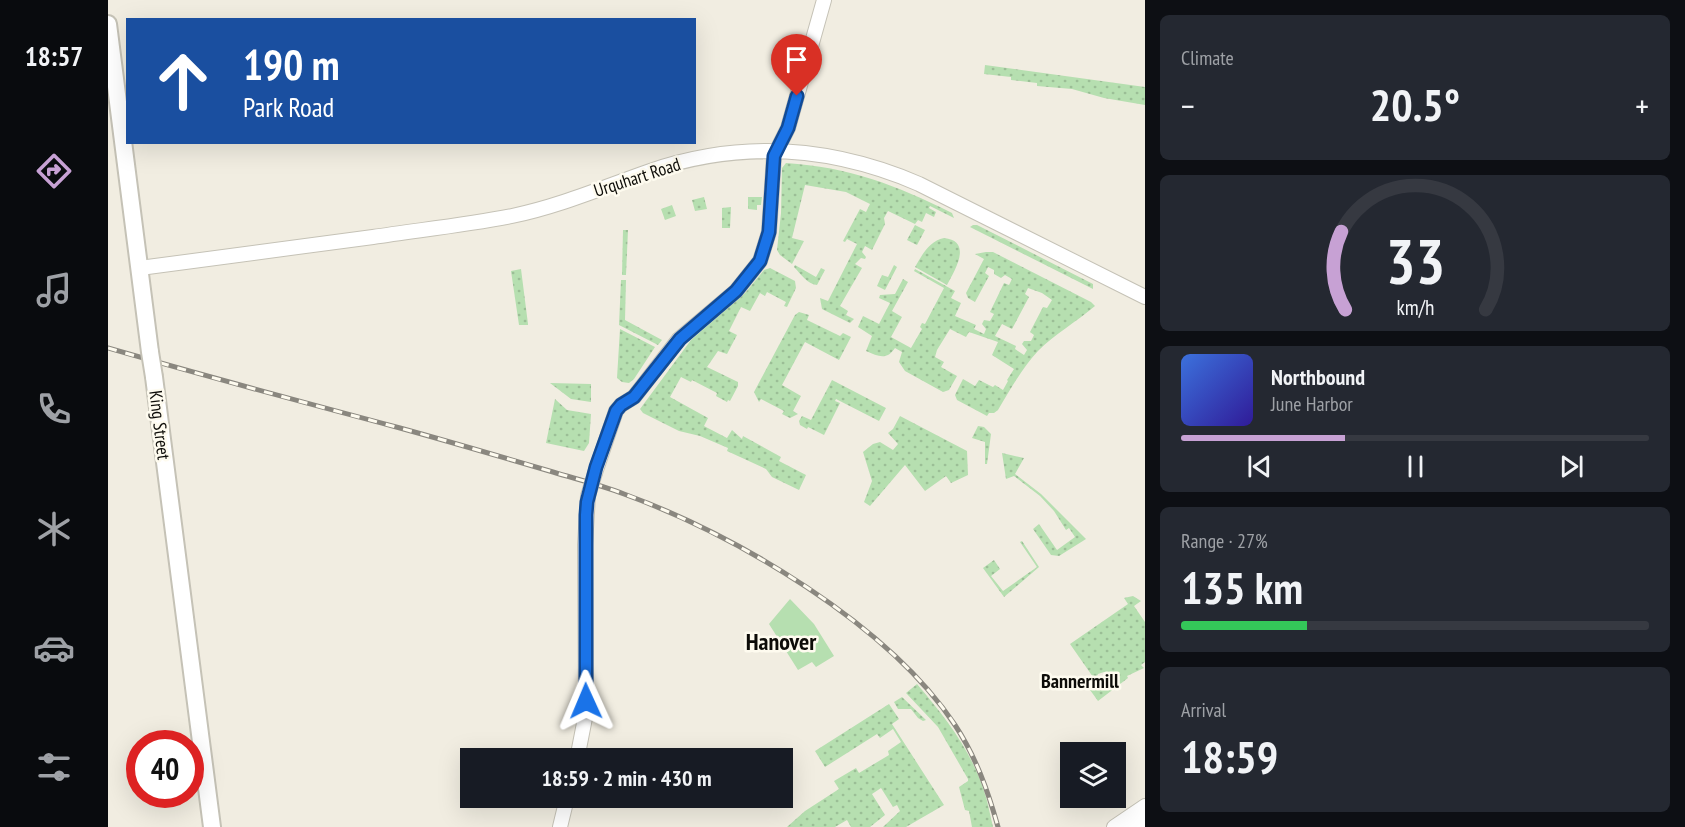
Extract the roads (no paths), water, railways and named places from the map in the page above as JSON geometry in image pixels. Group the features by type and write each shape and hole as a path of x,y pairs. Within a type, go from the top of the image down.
{"main road":[{"name":"King Street","path":"108,24 212,827"}],"street":[{"path":"579,748 586,713 585,545 588,496 612,418 621,405 634,397 680,339 736,291 760,261 769,232 773,161 788,128 824,0"},
{"name":"Urquhart Road","path":"140,268 511,216 558,204 684,161 732,153 777,151 804,152 840,158 893,172 1145,297"},
{"path":"1114,827 1145,806"},
{"path":"560,827 565,808"},
{"path":"1134,827 1145,820"}],"railway":[{"path":"108,348 419,433 597,485 668,512 714,533 760,558 850,618 891,652 926,688 955,725 969,749 986,787 998,827"}],"district":[{"name":"Hanover","path":"781,641"},
{"name":"Bannermill","path":"1080,681"}]}
